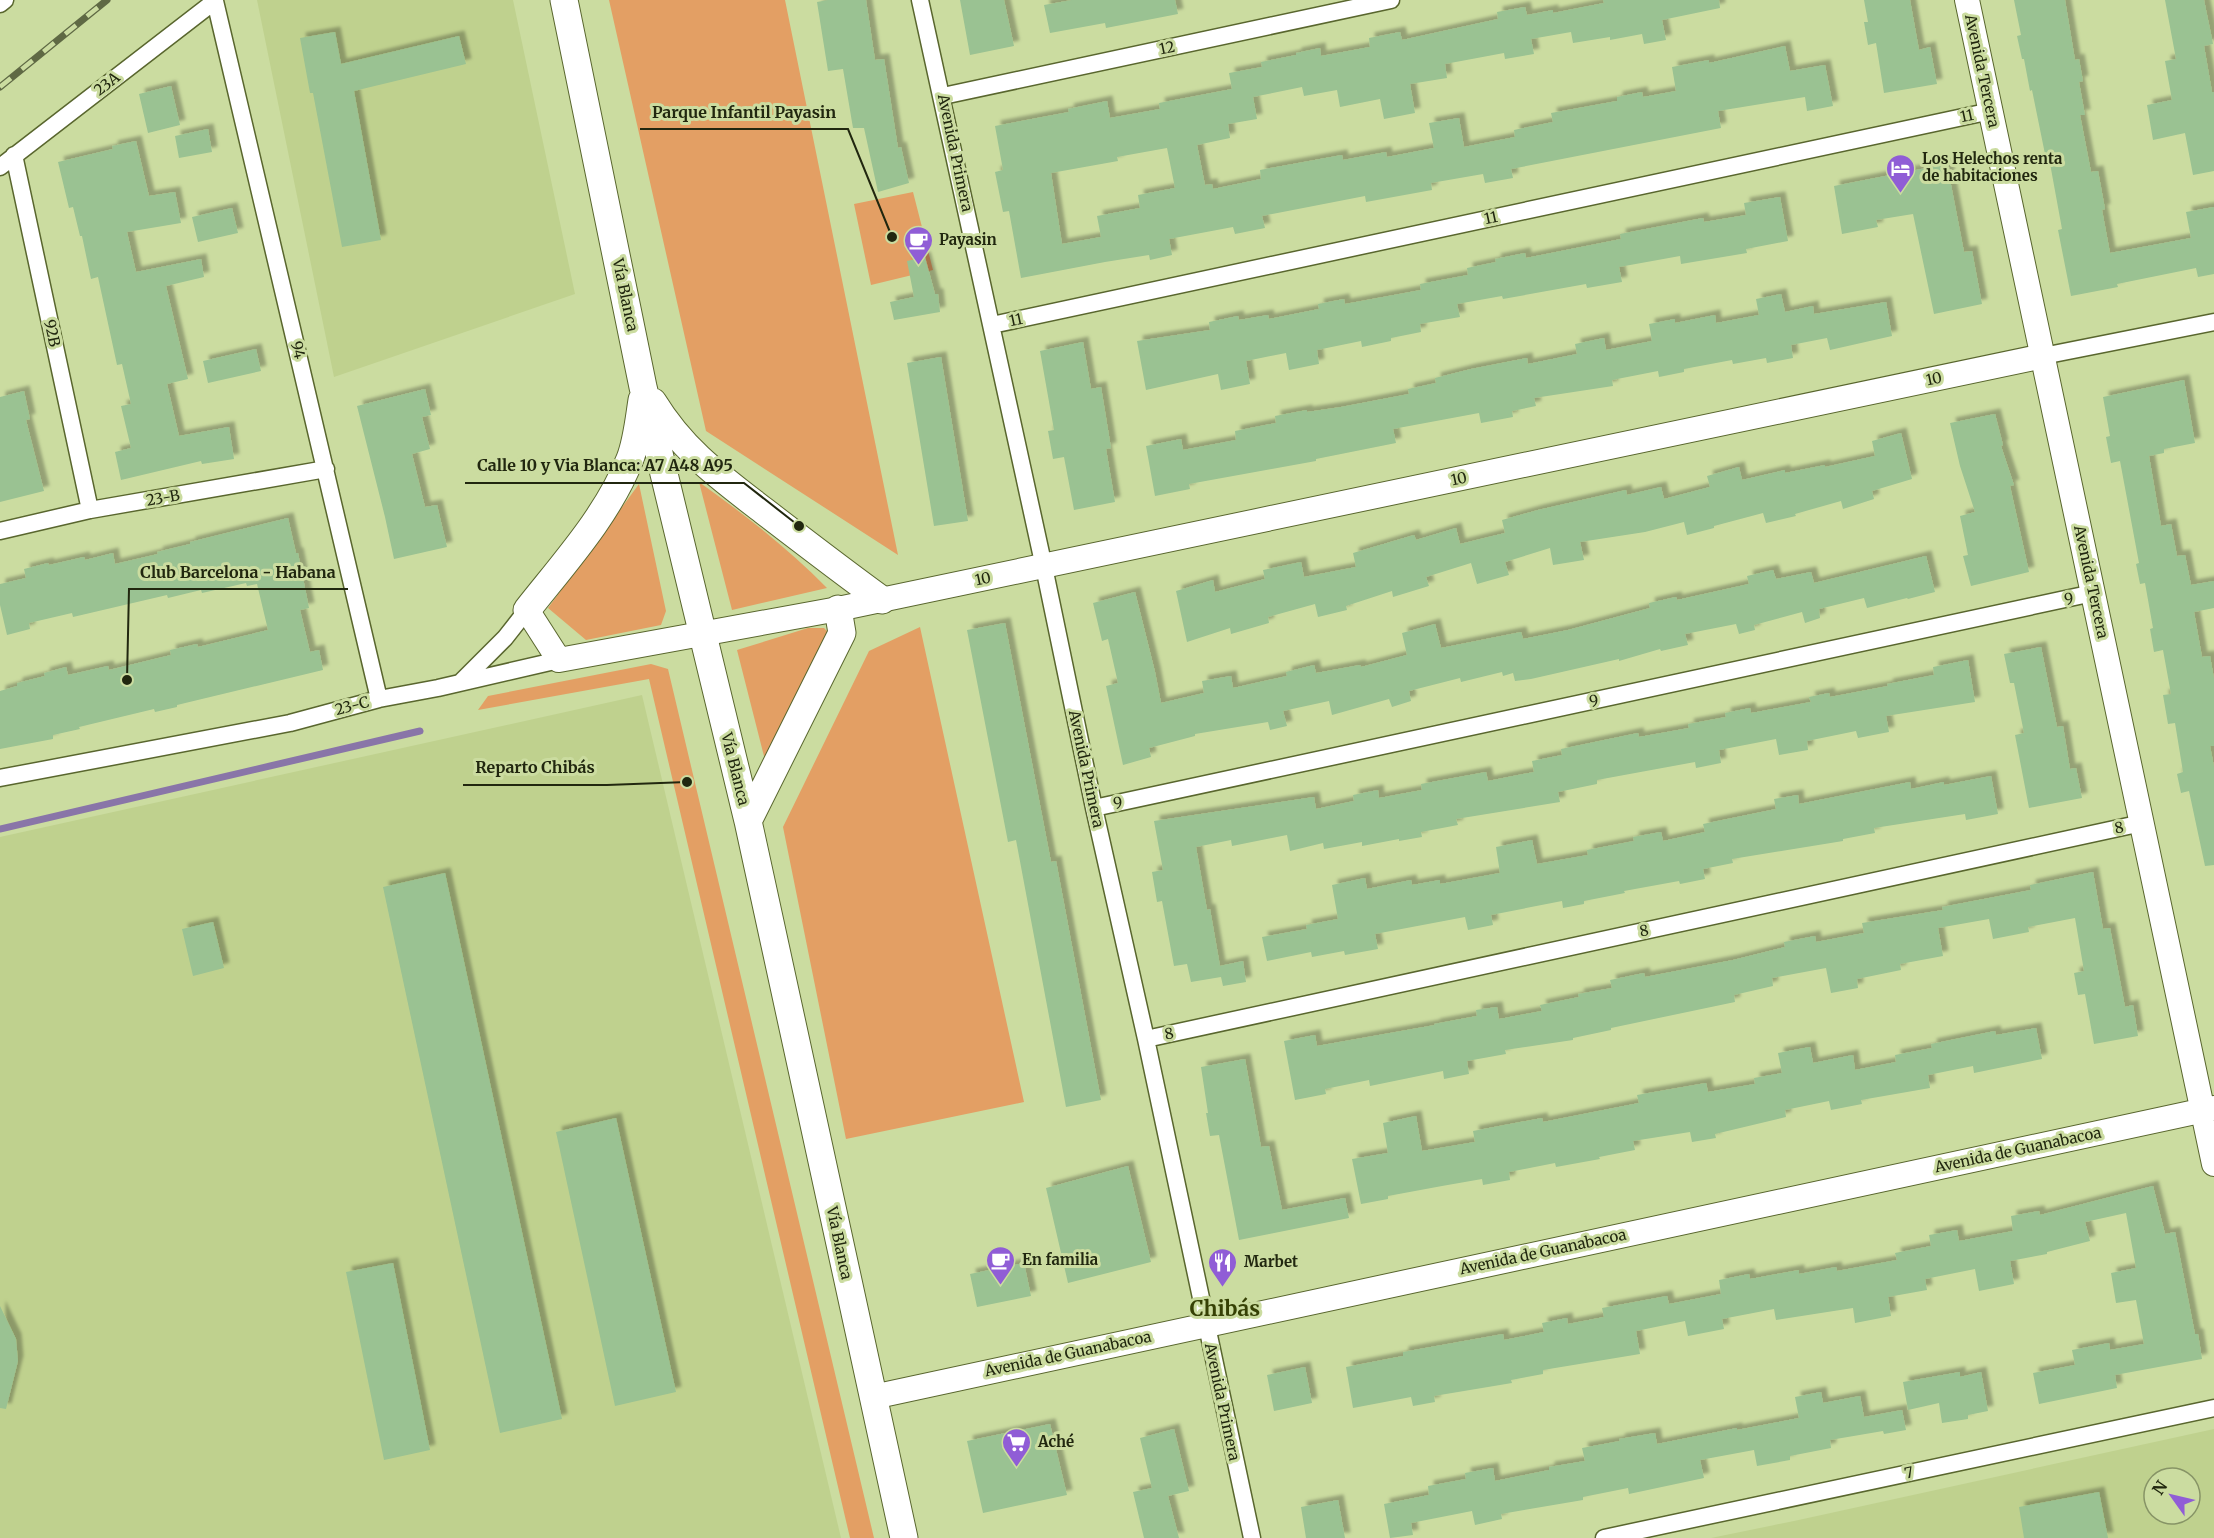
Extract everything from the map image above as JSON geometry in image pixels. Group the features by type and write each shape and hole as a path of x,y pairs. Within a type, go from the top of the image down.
{"main road":[{"name":"Vía Blanca","path":"564,0 643,387 748,821 904,1538"},
{"path":"643,387 662,418 698,459 882,600"},
{"path":"527,610 576,549 613,494 631,457 643,387"},
{"path":"748,821 842,633 838,609"}],"street":[{"path":"0,4 5,0"},
{"name":"Avenida Primera","path":"920,0 943,96 1252,1538"},
{"name":"12","path":"943,96 1390,0"},
{"name":"Avenida Tercera","path":"1967,0 2142,823 2208,1109 2214,1164"},
{"name":"23A","path":"0,167 215,1"},
{"name":"94","path":"215,1 380,699"},
{"name":"11","path":"992,325 1991,111"},
{"name":"92B","path":"14,155 90,510"},
{"name":"10","path":"704,635 1044,567 2214,322"},
{"name":"23-B","path":"0,531 90,510 326,469"},
{"name":"9","path":"1094,808 2093,593"},
{"path":"461,682 505,638 527,610 559,660"},
{"name":"23-C","path":"0,778 290,723 380,699 559,660 704,635"},
{"name":"8","path":"1146,1039 2142,823"},
{"name":"Avenida de Guanabacoa","path":"873,1397 2208,1109"},
{"name":"7","path":"1604,1538 2214,1408"}],"shaded area":[{"path":"257,0 513,0 575,294 334,377"},
{"path":"609,0 785,0 898,555 706,431"},
{"path":"913,192 933,270 871,285 854,204"},
{"path":"699,482 766,532 827,588 732,610"},
{"path":"639,484 666,611 661,625 586,640 548,608"},
{"path":"920,627 1024,1102 846,1139 783,827 869,651"},
{"path":"808,628 824,628 829,633 766,764 737,650"},
{"path":"651,664 668,669 874,1538 850,1538 649,679 478,710 488,696"},
{"path":"642,695 841,1538 0,1538 0,837"},
{"path":"2214,1429 2214,1538 1711,1538 1794,1521"}],"building":[{"path":"866,0 875,60 884,59 898,148 901,147 909,183 878,192 864,128 853,128 843,69 828,71 817,2"},
{"path":"960,0 1004,0 1014,46 970,55"},
{"path":"1072,0 1175,0 1178,14 1106,28 1105,23 1050,33 1044,5"},
{"path":"1603,0 1719,0 1720,8 1662,20 1666,40 1644,44 1642,34 1610,40 1610,37 1573,43 1571,32 1531,39 1534,54 1505,59 1504,53 1445,64 1447,78 1410,84 1415,113 1384,119 1380,99 1340,107 1337,90 1304,96 1302,87 1253,97 1257,119 1228,124 1230,138 1197,145 1205,185 1212,184 1213,189 1261,179 1260,170 1342,155 1343,160 1386,152 1387,157 1434,148 1429,123 1459,118 1464,147 1515,137 1514,130 1553,122 1551,113 1617,101 1617,97 1642,92 1643,97 1676,91 1672,67 1709,60 1709,63 1785,46 1790,71 1825,65 1833,106 1807,111 1805,97 1718,111 1721,128 1511,169 1513,178 1485,183 1483,174 1431,183 1432,190 1366,202 1365,196 1262,216 1265,228 1235,234 1233,227 1169,239 1172,255 1150,260 1149,255 1021,278 1009,211 1003,212 995,172 1003,170 995,126 1069,112 1068,109 1107,101 1110,118 1160,109 1159,103 1232,89 1229,73 1262,67 1261,62 1296,55 1296,53 1320,48 1321,56 1370,47 1369,38 1400,32 1402,40 1498,19 1497,12 1525,7 1527,15 1553,10 1553,13 1604,3","holes":["1167,148 1175,188 1138,195 1140,208 1097,216 1101,237 1062,244 1051,173 1118,161 1117,157"]},
{"path":"1864,0 1910,0 1919,50 1930,47 1937,84 1884,93 1876,43 1868,45 1864,22 1868,22"},
{"path":"2014,0 2065,0 2075,60 2079,59 2083,81 2079,82 2085,115 2080,115 2091,172 2098,171 2110,253 2191,238 2186,212 2214,207 2214,274 2198,277 2196,268 2071,296 2058,230 2062,229 2049,158 2046,159 2032,90 2030,91 2024,59 2022,59 2017,36 2021,35"},
{"path":"2165,0 2204,0 2213,44 2204,46 2212,92 2214,92 2214,171 2193,175 2185,133 2153,140 2147,105 2172,100 2165,61 2176,59"},
{"path":"335,32 341,64 459,36 466,64 354,91 381,240 342,247 313,93 310,93 300,38"},
{"path":"171,86 180,125 148,133 139,94"},
{"path":"208,129 212,152 179,158 175,136"},
{"path":"136,141 149,196 175,192 181,223 127,232 136,272 201,259 204,277 166,286 188,379 167,384 179,436 229,427 234,459 202,464 201,461 121,480 115,452 131,448 121,406 131,404 122,364 117,365 98,277 91,279 82,236 80,236 73,207 69,208 58,162"},
{"path":"1947,164 1964,252 1972,251 1982,304 1934,314 1913,214 1876,220 1878,227 1842,234 1834,186"},
{"path":"1780,197 1788,241 1746,249 1747,253 1681,264 1680,256 1619,267 1622,282 1587,288 1586,284 1503,299 1502,296 1457,304 1460,317 1420,324 1421,332 1362,347 1361,341 1317,350 1319,364 1289,370 1286,353 1246,361 1250,384 1221,390 1218,374 1146,390 1137,341 1210,330 1209,322 1238,316 1239,320 1268,315 1269,319 1319,309 1318,304 1344,299 1345,304 1421,290 1420,284 1468,275 1467,268 1496,262 1495,259 1525,253 1526,258 1621,239 1620,234 1703,218 1704,222 1746,215 1744,203"},
{"path":"232,208 238,233 198,242 192,217"},
{"path":"925,257 935,294 938,294 940,312 894,320 890,302 914,297 907,261"},
{"path":"1781,294 1785,312 1813,306 1814,314 1886,302 1892,336 1830,350 1827,338 1791,345 1793,358 1767,363 1766,358 1733,364 1732,360 1684,369 1684,372 1659,377 1658,371 1612,380 1613,386 1534,398 1536,406 1512,411 1513,417 1481,423 1479,413 1393,429 1396,443 1316,459 1316,461 1189,484 1190,489 1155,496 1146,446 1181,439 1183,450 1236,440 1235,431 1276,423 1275,416 1341,407 1409,394 1408,389 1436,383 1435,378 1471,369 1527,358 1528,364 1577,354 1575,344 1604,338 1606,350 1652,341 1649,324 1675,319 1675,323 1715,315 1716,323 1759,315 1756,299"},
{"path":"1083,342 1091,389 1101,387 1111,448 1106,449 1115,502 1074,510 1064,457 1053,459 1048,431 1054,430 1040,351"},
{"path":"256,349 261,371 208,383 203,361"},
{"path":"941,357 968,521 934,526 907,363"},
{"path":"2184,380 2195,443 2164,449 2164,453 2149,456 2161,526 2171,524 2177,556 2185,555 2191,585 2214,581 2214,608 2194,612 2202,657 2210,656 2214,679 2214,746 2210,746 2214,767 2214,865 2205,866 2189,791 2181,793 2177,774 2183,772 2175,723 2168,724 2163,695 2171,694 2163,650 2154,652 2150,629 2153,628 2145,583 2140,584 2136,564 2139,563 2120,461 2111,463 2106,437 2110,436 2103,397"},
{"path":"425,389 431,415 422,417 430,449 412,454 425,507 437,505 447,547 394,559 357,406"},
{"path":"24,391 30,419 26,420 44,491 0,502 0,397"},
{"path":"1995,414 2003,445 2001,446 2014,485 2010,486 2029,572 1971,586 1963,556 1968,555 1960,516 1975,512 1960,466 1950,423"},
{"path":"1901,433 1912,479 1872,491 1874,499 1843,509 1841,501 1766,523 1763,513 1687,535 1684,522 1645,532 1580,542 1584,560 1553,565 1550,548 1505,562 1509,575 1477,584 1471,563 1426,577 1429,586 1393,597 1392,591 1346,606 1347,610 1318,617 1315,604 1268,617 1269,623 1231,634 1230,628 1187,642 1176,591 1213,580 1215,592 1265,579 1263,570 1301,562 1304,577 1356,567 1353,553 1414,535 1416,540 1456,528 1460,544 1505,533 1502,520 1538,510 1626,490 1627,495 1661,487 1664,499 1710,487 1707,476 1739,467 1742,480 1785,470 1785,473 1825,465 1825,467 1875,456 1872,441"},
{"path":"288,518 309,608 300,610 310,652 319,650 323,670 177,705 177,707 155,712 154,709 79,727 80,729 53,735 53,739 0,749 0,691 17,686 17,683 45,676 44,673 66,667 68,675 108,666 109,670 171,655 170,650 197,644 198,647 268,630 257,584 247,586 246,583 202,593 201,590 168,598 167,595 73,617 72,613 29,623 30,629 7,635 0,605 0,584 26,578 24,569 48,563 49,565 84,557 85,560 113,553 115,564 158,554 157,552 190,544 190,542"},
{"path":"1926,556 1935,592 1867,608 1864,598 1819,609 1820,618 1805,623 1802,612 1754,625 1755,630 1739,634 1736,624 1685,634 1688,645 1661,651 1660,649 1619,661 1619,659 1531,679 1515,681 1513,673 1503,676 1502,672 1461,682 1460,678 1409,691 1411,701 1392,707 1389,699 1332,715 1329,701 1283,711 1287,726 1270,730 1268,722 1195,734 1195,736 1149,748 1151,757 1123,765 1106,686 1118,683 1108,639 1102,641 1093,603 1135,592 1161,703 1204,693 1202,681 1231,676 1233,688 1287,676 1286,672 1314,665 1316,673 1360,665 1361,667 1407,655 1402,633 1435,624 1441,648 1521,632 1523,639 1568,630 1650,608 1649,603 1676,597 1677,600 1749,584 1747,576 1773,570 1776,579 1811,572 1814,583"},
{"path":"1005,623 1051,862 1056,861 1101,1100 1066,1107 1016,840 1008,842 967,630"},
{"path":"2041,647 2057,727 2063,726 2070,769 2076,768 2082,798 2029,808 2015,735 2024,733 2014,683 2010,683 2004,654"},
{"path":"1968,660 1975,702 1886,716 1889,732 1858,738 1856,731 1807,741 1808,750 1779,755 1776,739 1719,750 1721,763 1696,768 1695,762 1597,780 1597,784 1558,792 1560,802 1456,819 1458,825 1421,832 1422,837 1399,841 1399,839 1362,846 1362,842 1324,849 1323,843 1290,851 1287,835 1232,846 1231,840 1196,847 1220,966 1243,961 1246,982 1223,986 1221,977 1191,982 1187,964 1174,966 1162,901 1157,902 1152,872 1163,870 1154,821 1314,797 1316,809 1354,801 1353,795 1378,790 1379,798 1422,790 1421,784 1486,772 1488,781 1534,772 1532,761 1562,755 1561,749 1638,733 1639,737 1689,728 1688,724 1726,717 1725,713 1750,708 1751,713 1811,702 1809,697 1829,693 1830,697 1888,686 1887,684 1934,675 1933,667"},
{"path":"1991,776 1998,814 1966,820 1965,814 1874,828 1875,833 1843,839 1843,841 1732,859 1733,863 1703,869 1705,879 1680,884 1679,881 1624,891 1625,893 1584,901 1584,904 1563,908 1562,901 1491,915 1493,925 1468,930 1465,917 1375,934 1378,949 1345,955 1344,951 1312,957 1311,952 1267,961 1262,937 1307,929 1306,925 1338,919 1332,885 1365,878 1367,889 1411,880 1412,885 1440,880 1440,884 1500,873 1496,847 1532,840 1537,864 1588,855 1587,850 1634,841 1633,837 1661,832 1663,841 1705,832 1703,824 1776,809 1774,799 1798,795 1799,804 1910,782 1911,789"},
{"path":"2093,872 2103,929 2110,928 2125,1007 2133,1005 2138,1036 2094,1044 2085,994 2078,995 2074,973 2084,971 2075,918 2028,927 2029,932 1993,939 1989,919 1938,928 1943,956 1900,964 1901,970 1857,979 1858,988 1831,993 1826,968 1772,978 1773,986 1734,995 1735,1002 1611,1028 1611,1030 1573,1038 1573,1040 1505,1050 1506,1054 1467,1061 1469,1074 1444,1079 1443,1071 1370,1086 1369,1080 1325,1089 1326,1094 1295,1100 1284,1041 1315,1035 1317,1046 1477,1016 1476,1010 1497,1007 1499,1019 1542,1011 1540,1005 1579,997 1578,994 1612,988 1610,980 1644,973 1645,977 1733,960 1785,947 1784,942 1815,936 1816,942 1864,933 1862,923 1943,910 1942,907 2031,890 2030,885"},
{"path":"445,873 562,1419 500,1433 383,887"},
{"path":"213,922 224,968 193,976 182,929"},
{"path":"2036,1028 2042,1059 1974,1073 1973,1066 1928,1075 1930,1088 1861,1100 1862,1104 1831,1110 1829,1101 1785,1110 1786,1117 1715,1134 1716,1138 1692,1142 1690,1132 1633,1141 1635,1150 1556,1167 1555,1163 1509,1172 1510,1180 1483,1185 1482,1179 1388,1196 1388,1199 1361,1204 1352,1159 1388,1153 1383,1123 1416,1116 1422,1151 1475,1142 1473,1131 1542,1118 1543,1122 1639,1103 1637,1095 1706,1083 1708,1092 1755,1084 1754,1078 1782,1073 1778,1053 1810,1047 1813,1063 1853,1055 1855,1070 1896,1062 1895,1055 1932,1048 1931,1044 1995,1031 1996,1035"},
{"path":"1245,1059 1261,1147 1269,1146 1282,1210 1345,1198 1349,1218 1239,1240 1219,1135 1210,1136 1201,1067"},
{"path":"616,1118 676,1392 615,1406 556,1132"},
{"path":"1128,1166 1151,1262 1068,1283 1046,1188"},
{"path":"2153,1186 2165,1234 2175,1232 2202,1359 2115,1375 2117,1388 2039,1404 2033,1373 2075,1365 2072,1350 2109,1343 2110,1350 2144,1344 2136,1300 2116,1303 2111,1273 2136,1268 2126,1213 2085,1222 2090,1241 2047,1252 2047,1254 2010,1261 2014,1284 1979,1291 1975,1269 1925,1279 1927,1290 1888,1297 1891,1316 1855,1323 1853,1308 1776,1320 1774,1309 1722,1319 1724,1329 1688,1336 1685,1321 1636,1331 1640,1354 1543,1370 1543,1374 1511,1380 1512,1383 1434,1396 1435,1402 1413,1406 1411,1397 1353,1408 1346,1367 1403,1356 1403,1352 1503,1334 1504,1340 1544,1332 1542,1323 1567,1318 1568,1324 1604,1317 1602,1308 1667,1296 1669,1304 1721,1294 1719,1280 1749,1274 1750,1279 1799,1270 1799,1274 1836,1267 1837,1271 1897,1260 1895,1253 1931,1246 1929,1235 1957,1230 1959,1241 2013,1231 2011,1216 2039,1211 2040,1215"},
{"path":"393,1263 430,1450 384,1460 346,1272"},
{"name":"En familia","path":"1024,1263 1031,1296 977,1307 970,1274"},
{"path":"0,1306 16,1339 18,1361 6,1409 0,1408"},
{"path":"1305,1367 1312,1403 1274,1411 1267,1375"},
{"path":"1960,1372 1960,1377 1981,1372 1988,1411 1968,1415 1968,1419 1942,1423 1939,1403 1908,1410 1903,1382"},
{"path":"1821,1392 1823,1403 1860,1396 1864,1417 1902,1410 1906,1430 1884,1434 1883,1431 1830,1440 1831,1448 1790,1456 1790,1460 1757,1466 1754,1450 1700,1460 1704,1478 1629,1494 1628,1488 1583,1497 1583,1500 1501,1514 1502,1519 1475,1525 1472,1511 1411,1523 1413,1535 1390,1538 1384,1504 1429,1495 1428,1486 1466,1479 1465,1473 1493,1468 1495,1481 1549,1470 1549,1467 1585,1461 1582,1448 1620,1441 1619,1439 1655,1433 1657,1444 1799,1418 1795,1397"},
{"name":"Aché","path":"1050,1424 1067,1495 983,1513 967,1441"},
{"path":"1174,1429 1189,1491 1168,1496 1179,1538 1144,1538 1133,1492 1152,1488 1140,1438"},
{"path":"2099,1492 2108,1538 2024,1538 2019,1507"},
{"path":"1338,1500 1345,1538 1306,1538 1301,1507"}],"waterway":[{"path":"0,829 420,731"}],"railway":[{"path":"0,87 107,0"}],"place":[{"name":"Los Helechos renta de habitaciones","path":"1901,194"},
{"name":"Parque Infantil Payasin","path":"892,237"},
{"name":"Payasin","path":"918,266"},
{"name":"Calle 10 y Via Blanca: A7 A48 A95","path":"799,526"},
{"name":"Club Barcelona - Habana","path":"127,680"},
{"name":"Reparto Chibás","path":"687,782"},
{"name":"En familia","path":"1001,1286"},
{"name":"Marbet","path":"1223,1288"},
{"name":"Aché","path":"1017,1468"}],"district":[{"name":"Chibás","path":"1225,1309"}]}
